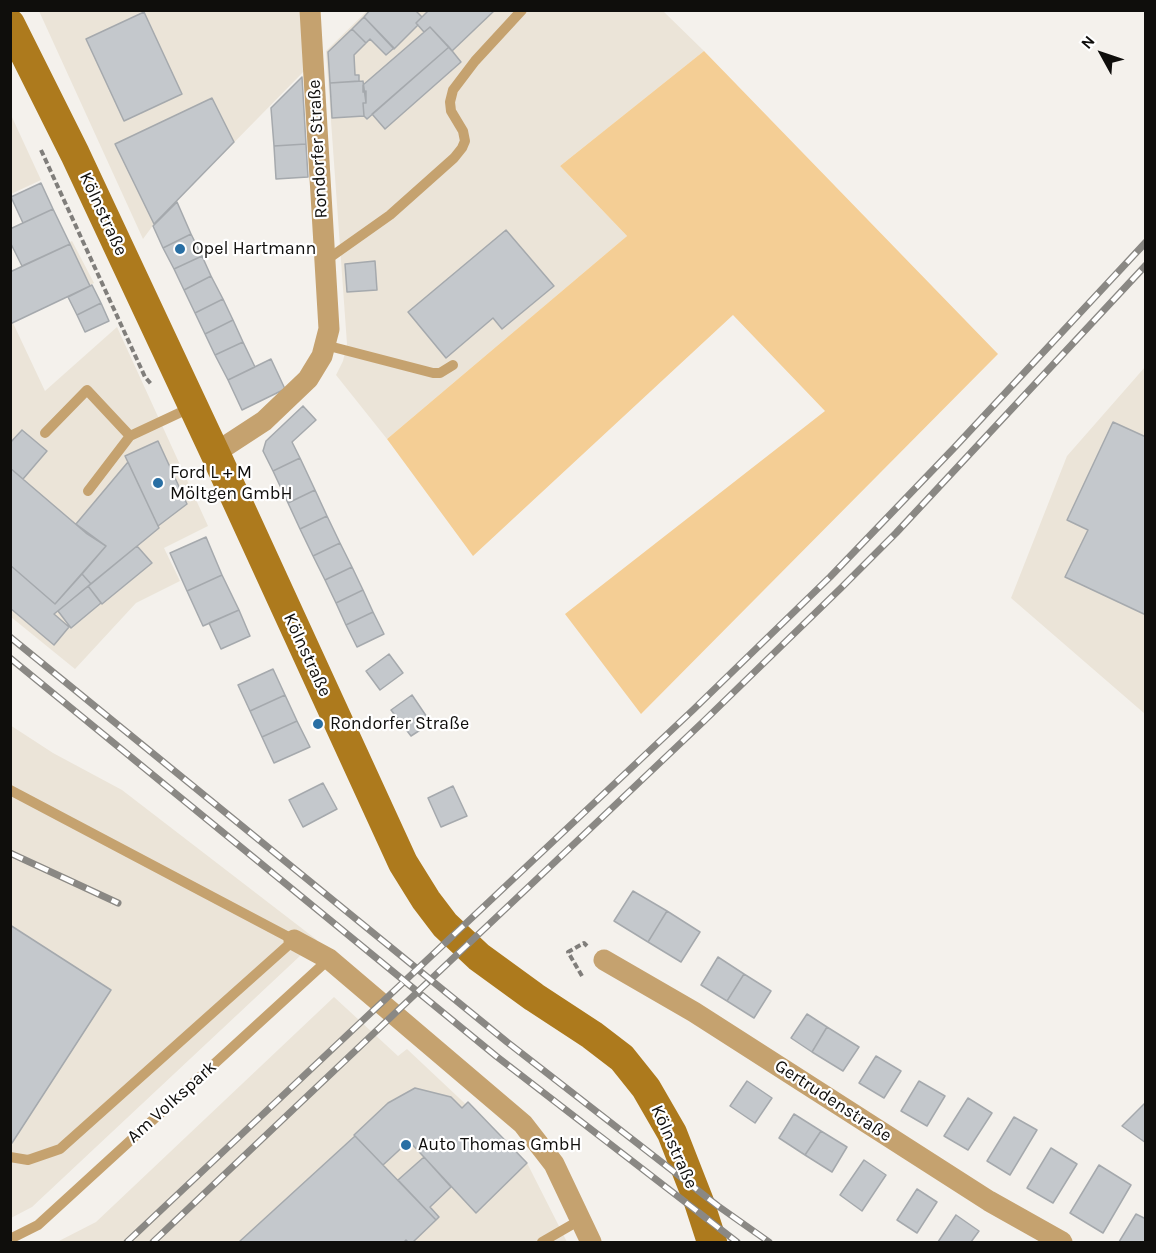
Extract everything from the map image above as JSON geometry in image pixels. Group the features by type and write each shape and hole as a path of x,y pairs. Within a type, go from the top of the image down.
{"main road":[{"name":"Kölnstraße","path":"10,24 75,154 403,863 445,925 479,957 622,1058 646,1088 672,1133 712,1242"}],"street":[{"name":"Rondorfer Straße","path":"215,453 264,421 308,379 322,356 329,329 310,10"},
{"path":"294,940 329,959 523,1124 554,1164 591,1242"},
{"name":"Gertrudenstraße","path":"604,960 694,1012 989,1201 1062,1242"}],"lane":[{"path":"325,261 390,214 454,158 462,148 465,141 464,131 451,111 450,102 453,90 475,61 522,10"},
{"path":"325,345 433,374 440,373 453,364"},
{"path":"45,433 87,390 130,436"},
{"path":"88,491 130,436 193,406"},
{"path":"10,790 294,940 60,1149 28,1160 10,1157"},
{"name":"Am Volkspark","path":"10,1239 38,1225 329,959"},
{"path":"542,1242 580,1220"}],"path":[{"path":"582,976 568,952 584,943"}],"shaded area":[{"path":"368,10 663,11 704,51 560,166 627,236 387,439 336,375 343,361 347,344 326,51"},
{"path":"39,11 306,11 312,63 154,224 143,239"},
{"path":"704,51 998,354 641,714 565,614 825,411 733,315 473,556 387,439 627,236 560,166"},
{"path":"11,115 41,180 10,194"},
{"path":"72,241 94,283 13,323 45,391 117,327 208,526 164,548 180,581 136,603 75,669 11,617 11,271"},
{"path":"1145,367 1145,714 1011,598 1067,456"},
{"path":"10,725 53,753 122,790 317,940 32,1207 11,1218"},
{"path":"334,997 398,1056 407,1049 526,1161 567,1242 57,1242 96,1222"}],"building":[{"path":"370,10 415,10 422,17 416,23 418,25 394,49 364,17"},
{"path":"429,10 495,10 452,51 430,27 424,32 416,23"},
{"path":"144,12 182,94 124,121 86,39"},
{"path":"364,17 394,48 386,55 370,39 366,43 352,29"},
{"path":"430,27 449,47 367,119 364,116 363,103 366,103 366,91 363,92 363,85"},
{"path":"352,29 366,43 354,55 355,75 359,75 359,81 330,83 328,52"},
{"path":"449,47 461,62 385,129 372,114"},
{"path":"302,77 306,144 274,146 271,108"},
{"path":"363,81 366,103 363,103 364,116 332,118 330,83"},
{"path":"212,98 234,142 154,224 115,144"},
{"path":"306,144 308,177 276,179 274,146"},
{"path":"41,183 53,209 23,223 11,197"},
{"path":"177,202 191,234 163,248 153,226"},
{"path":"53,209 70,244 22,266 10,242 10,229"},
{"path":"506,230 554,286 502,329 493,318 446,358 408,312"},
{"path":"191,234 202,256 174,269 163,248"},
{"path":"70,244 90,286 10,324 10,272"},
{"path":"202,256 211,276 184,290 174,269"},
{"path":"375,261 377,290 347,292 345,264"},
{"path":"211,276 223,299 195,313 184,290"},
{"path":"92,285 101,303 77,315 68,297"},
{"path":"223,299 233,320 205,334 195,313"},
{"path":"101,303 109,321 85,332 77,315"},
{"path":"233,320 243,342 215,355 205,334"},
{"path":"243,342 255,367 228,380 215,355"},
{"path":"271,359 285,389 242,410 228,380"},
{"path":"303,406 316,420 292,442 300,458 273,471 263,451 266,441"},
{"path":"1113,422 1146,437 1146,615 1065,577 1088,530 1067,520"},
{"path":"22,430 47,451 23,479 10,468 10,443"},
{"name":"Ford L + M Möltgen GmbH","path":"158,441 187,504 158,526 125,456"},
{"path":"300,458 315,490 288,503 273,471"},
{"path":"128,462 159,528 91,584 82,574 106,546 76,524"},
{"path":"10,468 86,533 106,546 55,604 10,565"},
{"path":"315,490 327,516 300,529 288,503"},
{"path":"327,516 340,543 313,556 300,529"},
{"path":"206,537 222,575 187,591 170,553"},
{"path":"340,543 352,567 325,580 313,556"},
{"path":"137,546 152,563 102,604 88,586"},
{"path":"10,565 55,604 82,574 91,584 54,614 69,627 54,645 10,608"},
{"path":"352,567 363,590 336,603 325,580"},
{"path":"222,575 239,610 203,626 187,591"},
{"path":"88,586 101,603 71,628 58,611"},
{"path":"363,590 373,612 346,625 336,603"},
{"path":"239,610 250,636 221,649 209,623"},
{"path":"373,612 384,634 357,647 346,625"},
{"path":"389,654 403,673 380,690 366,671"},
{"path":"273,669 285,695 250,711 238,685"},
{"path":"285,695 297,721 262,737 250,711"},
{"path":"412,695 431,723 411,736 391,710"},
{"path":"297,721 310,747 274,763 262,737"},
{"path":"323,783 337,809 303,827 289,800"},
{"path":"453,786 467,816 441,827 428,798"},
{"path":"633,891 667,911 648,942 614,921"},
{"path":"667,911 700,932 681,962 648,942"},
{"path":"10,925 111,990 12,1143 10,1142"},
{"path":"718,957 744,974 727,1001 701,985"},
{"path":"744,974 771,991 754,1018 727,1001"},
{"path":"807,1014 827,1027 812,1052 791,1038"},
{"path":"827,1027 859,1047 843,1071 812,1052"},
{"path":"876,1056 901,1071 884,1098 859,1083"},
{"path":"747,1081 772,1098 755,1123 730,1106"},
{"path":"919,1081 945,1096 927,1126 901,1111"},
{"path":"415,1088 451,1097 462,1108 468,1102 527,1163 476,1213 409,1141 383,1165 354,1135 388,1103"},
{"path":"968,1098 992,1113 968,1150 944,1136"},
{"path":"1146,1102 1146,1143 1122,1126"},
{"path":"794,1114 821,1131 805,1155 779,1138"},
{"path":"1014,1117 1037,1130 1010,1175 987,1161"},
{"path":"821,1131 847,1147 832,1172 805,1155"},
{"path":"355,1136 436,1220 413,1242 406,1240 404,1242 239,1242"},
{"path":"1051,1148 1077,1164 1053,1203 1027,1188"},
{"path":"424,1157 451,1187 430,1207 439,1217 436,1220 398,1180"},
{"path":"864,1160 886,1175 862,1211 840,1195"},
{"path":"1099,1165 1131,1185 1103,1233 1070,1213"},
{"path":"917,1189 937,1202 917,1233 897,1220"},
{"path":"1136,1214 1146,1219 1146,1242 1119,1242"},
{"path":"956,1215 979,1231 971,1242 938,1242"}],"railway":[{"path":"127,1242 694,709 830,577 1146,242"},
{"path":"153,1242 704,721 841,588 896,533 1146,265"},
{"path":"10,637 507,1042 718,1206 769,1242"},
{"path":"10,658 496,1056 737,1242"},
{"path":"10,853 118,903"}],"place":[{"name":"Opel Hartmann","path":"180,249"},
{"name":"Ford L + M Möltgen GmbH","path":"158,483"},
{"name":"Rondorfer Straße","path":"318,724"},
{"name":"Auto Thomas GmbH","path":"406,1145"}]}
